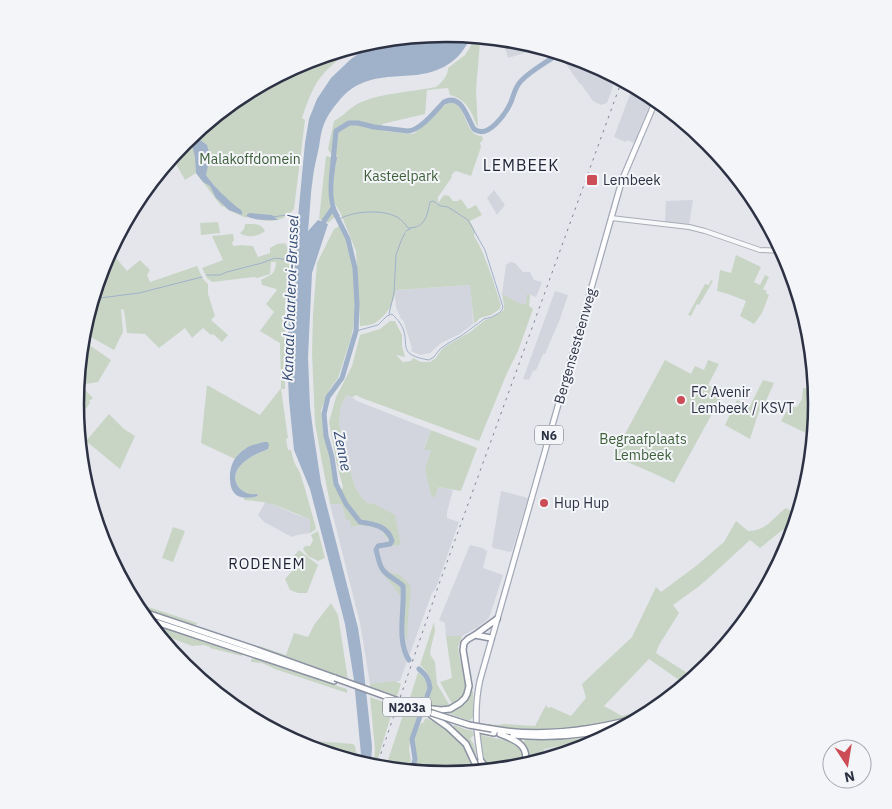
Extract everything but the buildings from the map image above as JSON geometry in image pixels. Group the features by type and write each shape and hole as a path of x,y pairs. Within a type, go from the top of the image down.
{"highway":[{"name":"N203a","path":"151,615 273,656 430,715 469,727 491,731 530,733 572,731 619,722"},
{"path":"417,707 441,710 455,706 465,698 469,686 463,646 468,639 497,620"},
{"name":"N203a","path":"157,622 500,734 542,737 588,734 603,731"},
{"path":"474,635 491,638"},
{"path":"430,715 448,727 466,744 477,765"},
{"path":"500,734 517,741 524,750 525,758"},
{"path":"481,761 484,764"}],"main road":[{"name":"Bergensesteenweg","path":"481,765 476,734 476,701 480,680 622,180 653,108"}],"street":[{"path":"611,218 689,227 760,250 774,251"}],"shaded area":[{"path":"505,48 528,52 508,58"},
{"path":"565,63 585,70 614,84 607,103 601,105 593,101"},
{"path":"630,93 649,106 634,143 614,137"},
{"path":"494,190 505,205 497,215 487,198"},
{"path":"693,200 689,225 665,222 666,201"},
{"path":"510,262 515,263 523,272 530,272 534,280 542,282 536,297 528,294 526,306 502,294 506,265"},
{"path":"471,285 473,324 460,334 441,343 430,353 420,355 411,351 412,348 403,320 396,307 396,290"},
{"path":"555,291 568,295 560,319 536,370 533,371 529,380 523,379"},
{"path":"347,395 357,401 431,430 424,448 431,451 438,487 453,490 447,518 459,522 400,681 370,684 360,623 330,504 342,503 346,520 350,520 352,527 368,525 380,528 393,546 374,504 368,503 362,498 355,487 339,423 341,405"},
{"path":"501,491 528,498 512,551 510,552 493,548 492,546"},
{"path":"266,501 311,519 310,533 292,537 264,522 258,515"},
{"path":"470,545 487,551 483,568 503,575 489,618 462,636 446,636 445,623 439,620"},
{"path":"566,745 543,753 543,750"}],"green space":[{"name":"Kasteelpark","path":"473,43 480,44 476,90 478,128 465,103 450,95 448,88 427,90 425,114 382,124 383,131 413,134 448,102 454,103 463,112 471,131 482,136 483,140 480,143 481,147 471,176 454,172 438,197 438,203 444,195 449,196 453,201 461,199 468,209 476,205 482,215 470,221 475,231 474,236 483,252 501,305 500,309 491,315 480,318 474,324 470,285 396,290 392,304 379,320 373,324 360,326 356,251 340,212 332,199 334,159 328,149 334,121 359,103 367,100 436,87 444,79 448,68 465,55"},
{"name":"Malakoffdomein","path":"338,60 317,82 302,118 305,120 294,209 283,218 272,221 246,218 222,207 196,173 185,180 176,164 207,132 226,117 265,91 286,80 307,70"},
{"path":"326,156 331,157 329,196 335,217 328,223 319,219"},
{"path":"218,222 220,233 201,235 200,223"},
{"path":"245,224 259,225 265,231 256,236 243,235 240,233 244,229"},
{"path":"339,226 346,239 353,266 355,312 351,338 338,378 330,389 321,410 334,480 339,494 343,487 329,422 336,397 352,366 360,335 380,329 390,321 395,321 402,335 405,357 396,355 403,362 411,361 413,358 421,362 430,362 446,346 470,332 485,320 504,310 502,294 526,305 527,294 530,295 529,306 533,309 518,351 479,441 357,395 352,397 347,395 341,405 339,423 355,487 362,498 368,503 374,504 395,515 401,545 393,546 383,531 375,528 364,526 351,527 350,520 346,520 342,504 330,504 315,423 312,353 313,314 317,263 334,229"},
{"path":"233,234 233,246 253,246 258,257 270,253 270,248 277,244 285,243 288,248 287,260 290,261 285,305 285,389 281,389 288,450 291,450 294,462 300,473 316,528 310,533 310,519 269,503 244,500 244,498 258,496 241,489 235,476 243,463 268,449 264,442 247,448 235,459 201,443 207,385 260,415 281,388 280,343 260,331 274,312 266,304 277,290 262,285 261,280 270,275 273,272 276,262 271,262 270,274 257,278 212,282 207,278 202,268 223,260 212,236"},
{"path":"736,255 761,267 754,282 760,285 765,275 769,277 763,289 769,295 762,313 754,324 740,316 746,301 717,291 720,270 731,273"},
{"path":"115,257 127,271 140,260 150,270 147,275 150,282 197,266 203,279 208,284 208,294 215,316 211,320 228,335 222,342 203,328 192,338 185,328 159,348 145,334 127,333 124,310 121,309 123,332 114,350 91,337 103,288"},
{"path":"711,280 713,281 699,305 697,304 691,316 688,315 705,284 709,285"},
{"path":"89,345 111,360 98,382 85,384"},
{"name":"FC Avenir Lembeek / KSVT","path":"665,360 691,374 695,366 704,370 708,360 719,364 708,385 723,394 674,483 613,456"},
{"path":"763,380 774,383 761,412 759,411 750,439 725,425 737,400 750,406"},
{"path":"803,388 807,389 806,433 781,421 789,407 797,407 802,399"},
{"path":"85,390 93,398 89,401 90,403 84,411"},
{"path":"109,414 124,429 135,436 120,469 86,441"},
{"path":"431,430 477,448 461,491 438,487 435,498 431,495 425,469 431,451 424,449"},
{"path":"786,508 792,511 786,529 760,548 750,540 698,587 673,605 679,613 656,653 688,674 680,681 649,659 604,706 622,716 636,712 626,719 607,724 542,731 499,728 485,725 535,726 546,705 548,708 551,707 571,716 586,698 582,684 632,637 656,587 661,592 696,566 724,542 736,521 748,531 760,529"},
{"path":"173,527 185,531 173,562 162,558"},
{"path":"318,531 325,558 318,561 308,556 303,549 305,546 310,546 313,540 311,535"},
{"path":"299,550 318,565 307,593 298,593 290,590 285,579 300,562 294,556"},
{"path":"381,564 389,572 400,575 410,585 406,640 403,596 399,595 379,569 377,565"},
{"path":"331,603 338,615 348,680 259,648 259,646 286,655 294,633 308,637 314,625"},
{"path":"145,606 197,623 195,626 149,611"},
{"path":"434,622 435,631 430,652 435,662 437,684 450,706 427,706 431,694 431,684 428,675 420,665"},
{"path":"159,625 242,653 242,656 204,645 192,646 169,637"},
{"path":"446,636 462,636 458,647 466,684 462,697 452,704 440,682 452,678"},
{"path":"252,658 347,689 347,693 262,663 251,662"},
{"path":"418,672 428,685 422,705 409,701"},
{"path":"395,681 401,684 397,696 370,687 370,684"},
{"path":"473,691 473,717 470,721 444,712 466,699 470,692"},
{"path":"370,697 394,706 377,760 374,760"},
{"path":"405,709 419,715 410,742 410,764 387,762"},
{"path":"426,718 445,728 463,745 475,765 415,765 416,759 413,740 421,723"},
{"path":"454,725 473,731 474,735 470,739 474,744 476,755 464,738 453,728"},
{"path":"480,734 517,745 523,757 517,760 485,763"},
{"path":"591,736 569,744 544,749 543,753 527,757 523,742 525,740"},
{"path":"312,741 353,744 357,755"}],"water":[{"path":"422,43 468,43 451,62 434,71 377,79 364,82 350,90 328,115 323,127 311,190 308,231 318,220 328,224 312,273 308,357 310,407 321,483 358,628 372,746 371,759 361,756 354,680 345,624 310,489 294,450 287,357 289,313 305,143 309,119 317,99 331,78 360,53 375,49"},
{"path":"199,140 207,145 210,157 206,175 222,194 241,210 242,215 229,210 216,198 210,186 203,182 196,173 192,147"},
{"path":"331,157 337,157 333,193 335,205 340,216 335,217 329,196"},
{"path":"249,213 272,215 278,220 254,219 246,216"},
{"path":"268,442 268,449 246,460 240,466 235,476 241,489 258,496 247,498 238,496 231,486 231,466 241,452"}],"waterway":[{"name":"Zenne","path":"333,162 336,131 349,123 408,131 413,130 423,124 444,102 450,100 460,104 474,129 485,131 496,124 505,112 521,81 551,59"},
{"path":"339,219 352,214 384,213 397,217 408,228 419,226 425,220 430,202 436,203"},
{"path":"356,331 378,325 387,316 392,314 404,330 407,351 418,358 429,360 447,344 484,319 492,317 502,310 503,307 485,250 468,220 448,207 437,204"},
{"name":"Zenne","path":"324,221 333,208"},
{"name":"Zenne","path":"334,211 348,239 355,268 357,304 356,331 342,378 328,397 324,414 326,436 332,457 336,484 346,504 360,522 384,529 392,541 390,544 378,546 376,550 383,570 403,586 402,634 405,652 409,660"},
{"name":"Kanaal Charleroi-Brussel","path":"273,217 286,215"},
{"path":"406,231 410,229"},
{"path":"389,314 394,293 396,255 405,233"},
{"name":"Kanaal Charleroi-Brussel","path":"207,275 220,275 275,258 290,260"},
{"path":"100,298 139,293 202,277"},
{"name":"Zenne","path":"414,765 415,759 412,739 430,688 427,677 419,669"}],"railway":[{"path":"379,760 438,587 619,87"}],"place":[{"name":"Lembeek","path":"592,180"},
{"name":"FC Avenir Lembeek / KSVT","path":"681,400"},
{"name":"Hup Hup","path":"544,503"}],"district":[{"name":"LEMBEEK","path":"521,165"},
{"name":"RODENEM","path":"267,563"}],"park label":[{"name":"Begraafplaats Lembeek","path":"643,448"}]}
